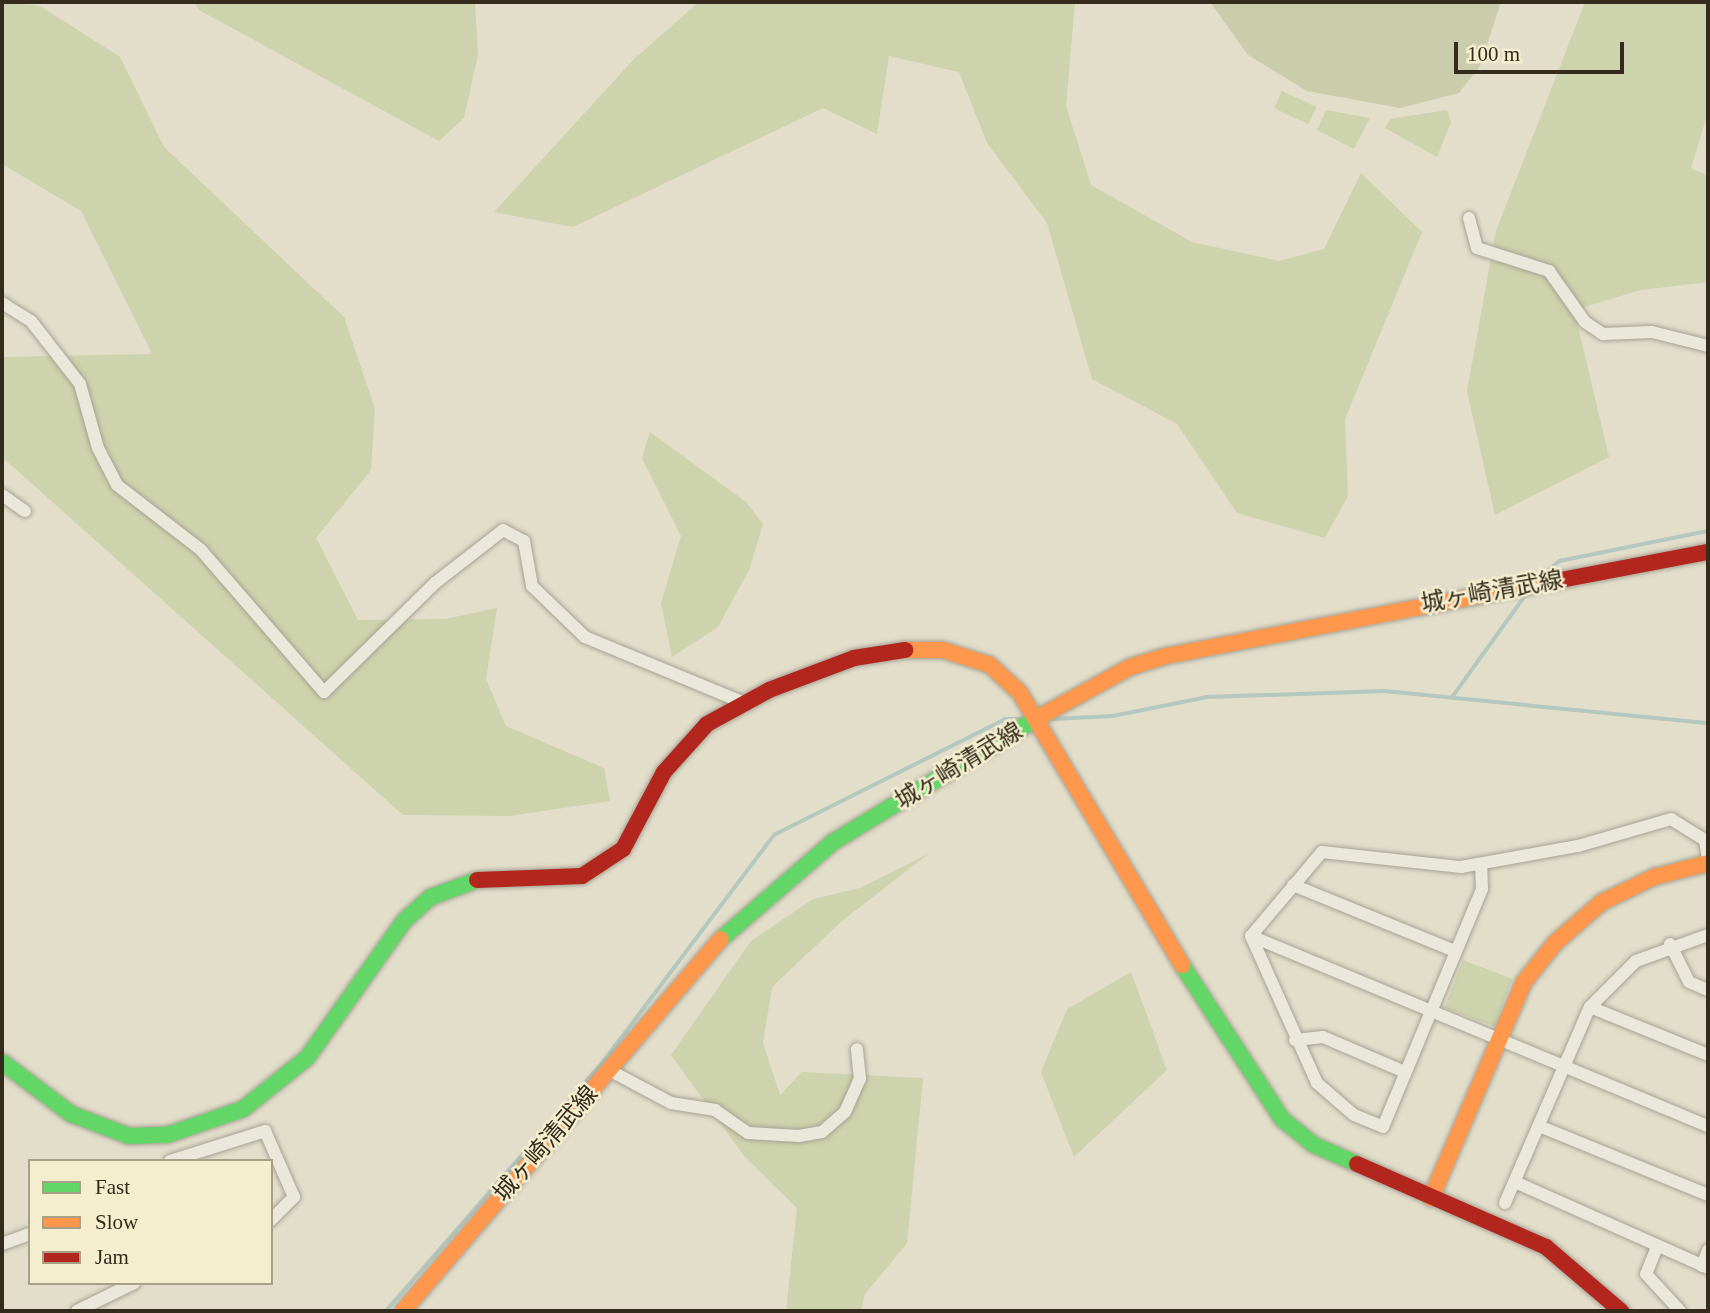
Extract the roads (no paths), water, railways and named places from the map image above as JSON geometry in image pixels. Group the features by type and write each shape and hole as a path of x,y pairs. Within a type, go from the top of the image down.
{"street":[{"path":"1469,218 1477,248 1549,271 1585,322 1603,334 1652,332 1708,346"},
{"path":"2,303 31,321 80,384 98,448 117,485 211,559 324,692 435,583 503,530 524,541 532,586 585,637 742,702"},
{"path":"2,495 25,511"},
{"name":"城ヶ崎清武線","path":"403,1311 736,921 785,876 1042,716 1130,667 1167,656 1708,552"},
{"path":"2,1062 71,1114 129,1136 167,1135 243,1109 307,1058 416,907 464,881 505,876 565,880 598,868 634,834 664,772 689,740 742,702 854,658 920,648 990,665 1042,716 1242,1066 1282,1119 1314,1145 1546,1247 1622,1311"},
{"path":"1251,936 1322,852 1422,868 1481,864 1578,846 1671,819 1705,840 1708,862 1654,877 1573,924 1524,982 1431,1198"},
{"path":"1251,936 1317,1083 1354,1115 1382,1127 1482,889 1481,864"},
{"path":"1293,885 1455,951"},
{"path":"1505,1203 1590,1007 1636,961 1670,944 1708,935"},
{"path":"1251,936 1708,1126"},
{"path":"1670,944 1689,982 1708,990"},
{"path":"1590,1007 1708,1055"},
{"path":"1296,1040 1323,1037 1405,1072"},
{"path":"609,1070 671,1103 715,1110 748,1133 799,1136 822,1132 845,1112 860,1079 857,1049"},
{"path":"1539,1126 1708,1195"},
{"path":"176,1159 265,1131 294,1197 273,1218"},
{"path":"1514,1182 1705,1267 1708,1250"},
{"path":"2,1244 28,1235"},
{"path":"1657,1247 1646,1274 1680,1311"},
{"path":"77,1311 130,1285"}],"waterway":[{"path":"1538,578 1560,561 1708,531"},
{"path":"1453,696 1527,593"},
{"path":"1053,719 1113,716 1207,697 1385,691 1708,723"},
{"path":"386,1311 600,1066 774,835 1006,719 1024,719"}]}
